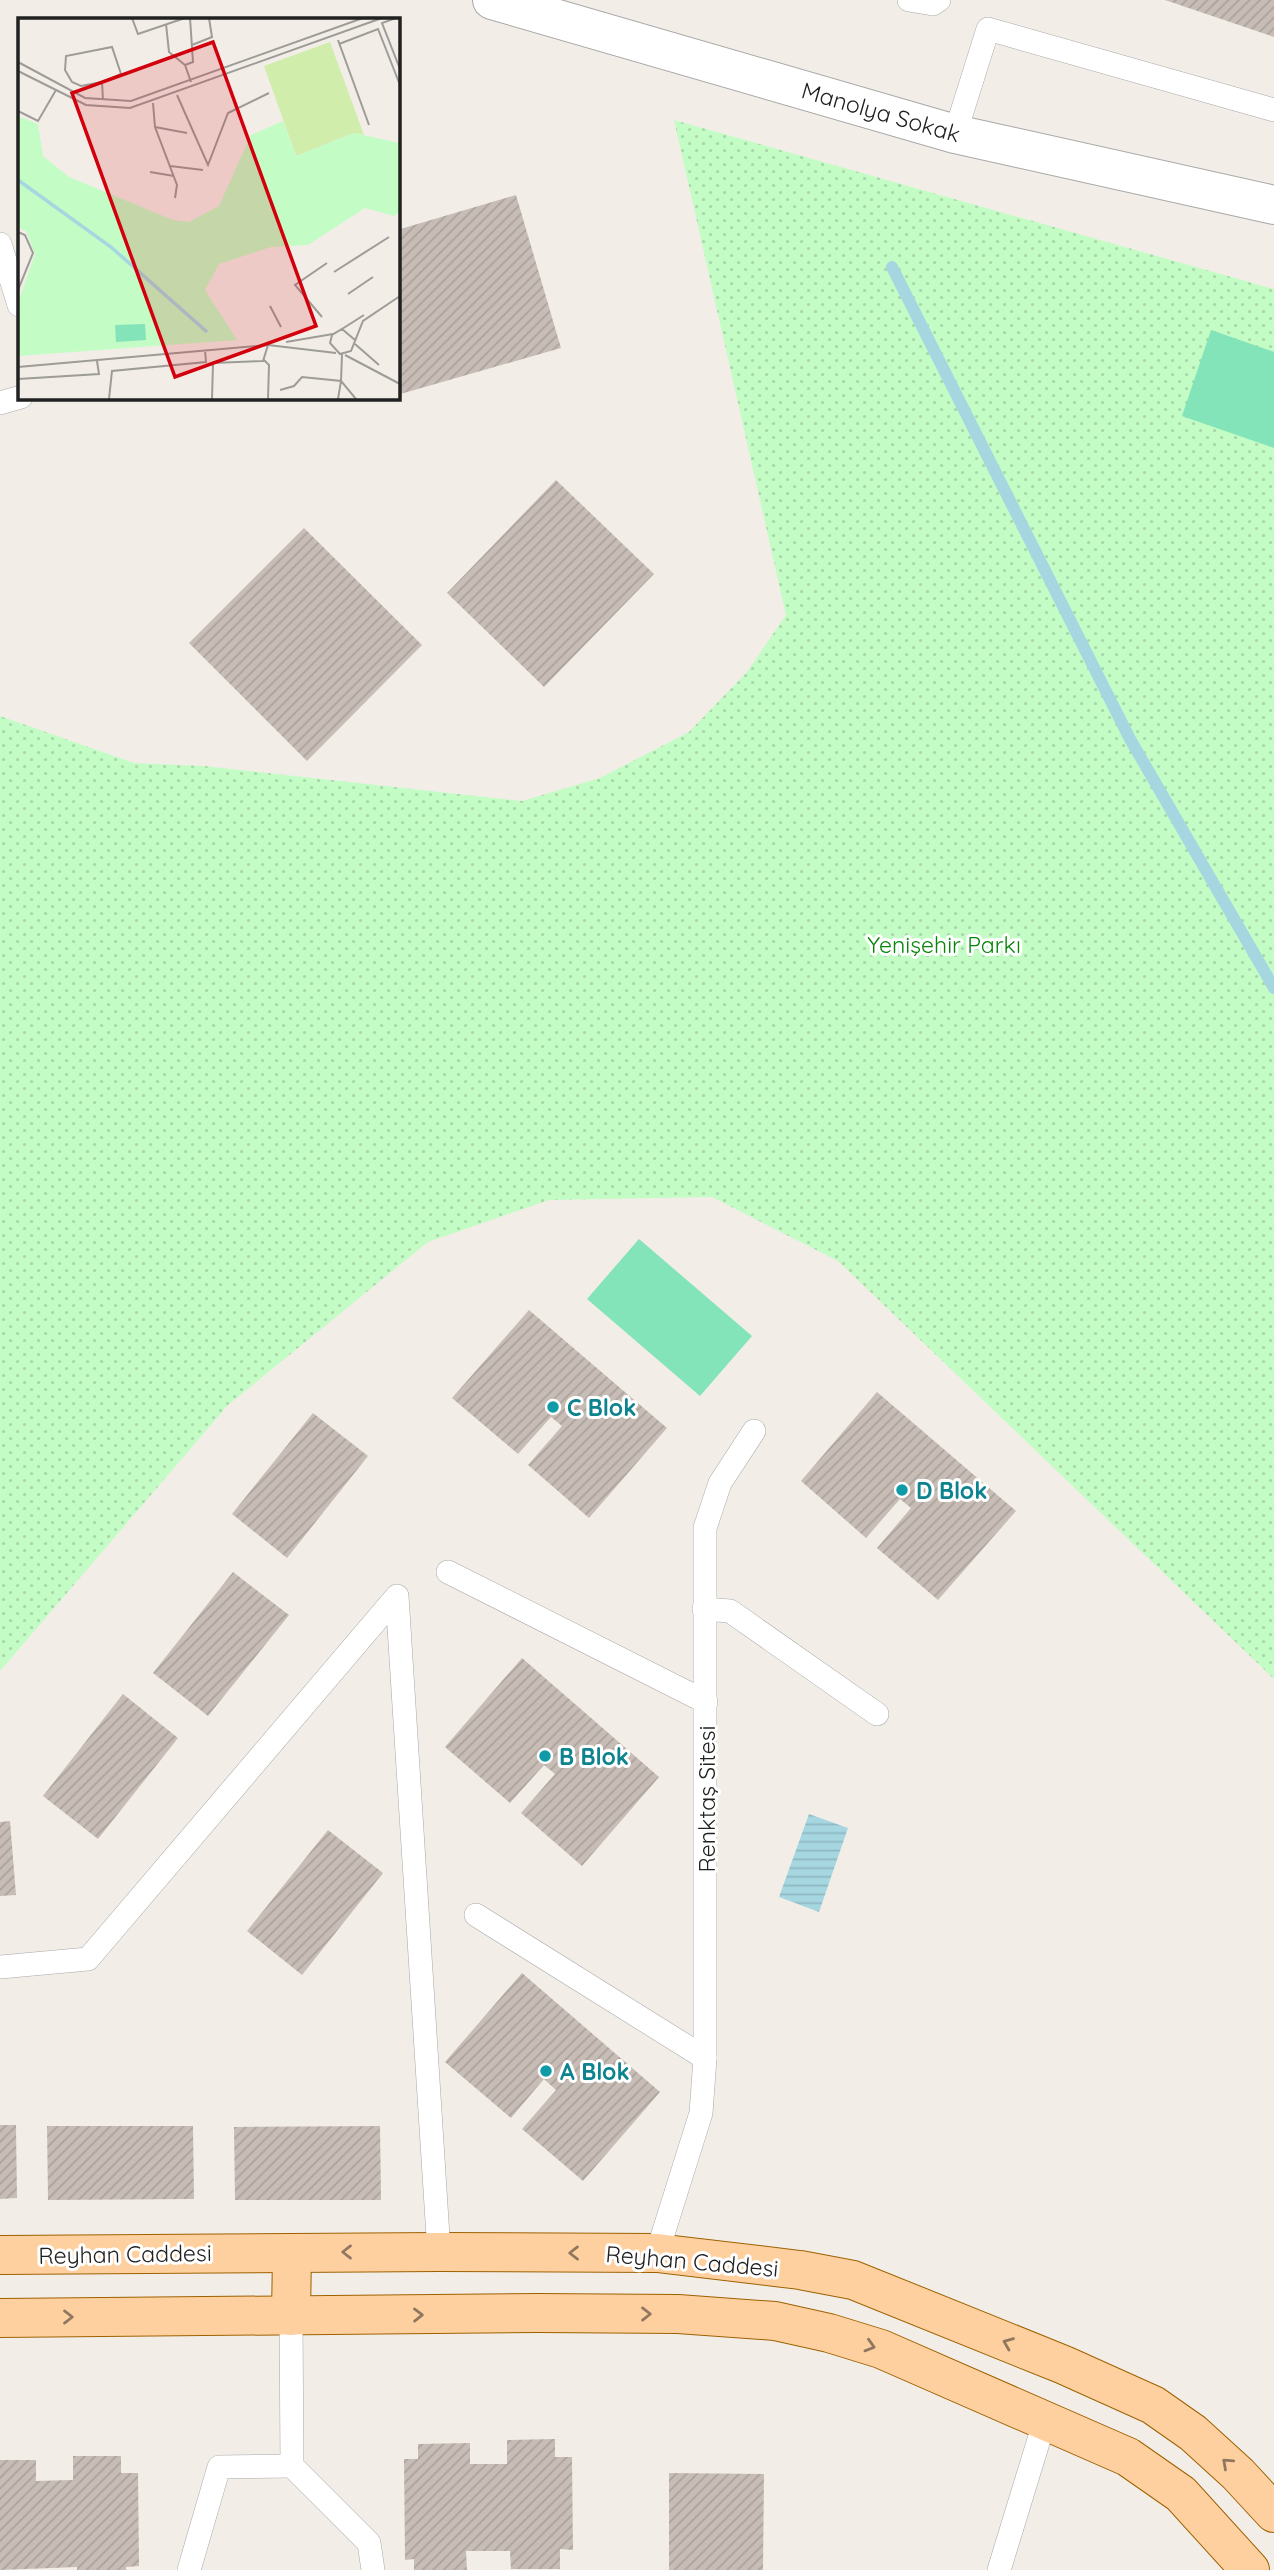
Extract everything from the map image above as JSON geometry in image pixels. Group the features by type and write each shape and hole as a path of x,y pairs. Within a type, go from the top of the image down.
{"main road":[{"path":"291,2316 292,2253"},
{"name":"Reyhan Caddesi","path":"0,2255 657,2253 800,2270 853,2280 1064,2365 1153,2405 1193,2433 1274,2512"},
{"path":"0,2318 664,2314 775,2321 829,2333 881,2349 1128,2458 1181,2494 1250,2570"},
{"path":"1045,2420 1064,2365"}],"street":[{"name":"Manolya Sokak","path":"492,0 955,134 1274,205"}],"lane":[{"path":"909,0 933,4 939,0"},
{"path":"955,134 988,29 1274,110"},
{"path":"0,244 18,302"},
{"path":"0,402 18,398"},
{"path":"706,1702 705,1528 720,1483 754,1432"},
{"name":"Renktaş Sitesi","path":"448,1572 706,1702 705,2058 701,2113 657,2253"},
{"path":"0,1967 88,1959 397,1596 439,2252"},
{"path":"704,1609 730,1611 877,1714"},
{"path":"476,1915 705,2058"},
{"path":"291,2316 292,2466 369,2543 373,2570"},
{"path":"999,2570 1045,2420"},
{"path":"189,2570 219,2467 292,2466"},
{"path":"990,2570 1004,2570"}],"green space":[{"name":"Yenişehir Parkı","path":"674,120 1274,289 1274,1679 838,1261 712,1197 549,1200 428,1242 228,1405 0,1671 0,716 134,763 204,766 522,801 600,778 689,732 747,672 786,615"},
{"path":"1211,330 1274,352 1274,448 1182,416"},
{"path":"639,1239 752,1336 700,1396 587,1299"}],"water":[{"path":"809,1814 848,1828 819,1912 779,1897"}],"building":[{"path":"1165,0 1274,0 1274,37"},
{"path":"516,195 561,348 399,394 399,229"},
{"path":"556,480 654,574 544,687 447,593"},
{"path":"304,528 422,645 307,761 189,643"},
{"name":"C Blok","path":"529,1310 667,1428 589,1518 528,1465 562,1426 551,1417 518,1454 452,1398"},
{"name":"D Blok","path":"877,1392 1016,1511 938,1600 877,1548 911,1508 900,1499 866,1538 801,1481"},
{"path":"313,1413 368,1456 287,1558 232,1514"},
{"path":"233,1572 289,1615 208,1716 153,1673"},
{"name":"B Blok","path":"522,1658 659,1777 582,1866 521,1813 555,1774 544,1765 510,1803 445,1747"},
{"path":"123,1694 178,1738 98,1839 43,1796"},
{"path":"10,1821 16,1895 0,1896 0,1822"},
{"path":"328,1830 383,1873 302,1975 247,1931"},
{"name":"A Blok","path":"522,1973 660,2092 583,2181 522,2129 556,2090 544,2079 511,2118 445,2062"},
{"path":"0,2125 16,2125 17,2198 0,2199"},
{"path":"47,2126 193,2126 194,2199 48,2200"},
{"path":"380,2126 381,2200 235,2200 234,2127"},
{"path":"555,2439 555,2457 572,2457 573,2550 560,2549 560,2569 511,2569 510,2551 466,2551 467,2570 414,2570 414,2559 405,2560 404,2459 418,2459 418,2444 470,2443 470,2464 507,2464 507,2440"},
{"path":"73,2456 121,2456 121,2473 138,2473 139,2566 126,2567 126,2570 77,2570 77,2567 0,2570 0,2460 36,2460 36,2481 73,2480"},
{"path":"669,2473 764,2474 763,2570 669,2570"}],"waterway":[{"path":"892,267 1130,739 1274,988"}],"place":[{"name":"C Blok","path":"553,1407"},
{"name":"D Blok","path":"902,1490"},
{"name":"B Blok","path":"545,1756"},
{"name":"A Blok","path":"546,2071"}]}
